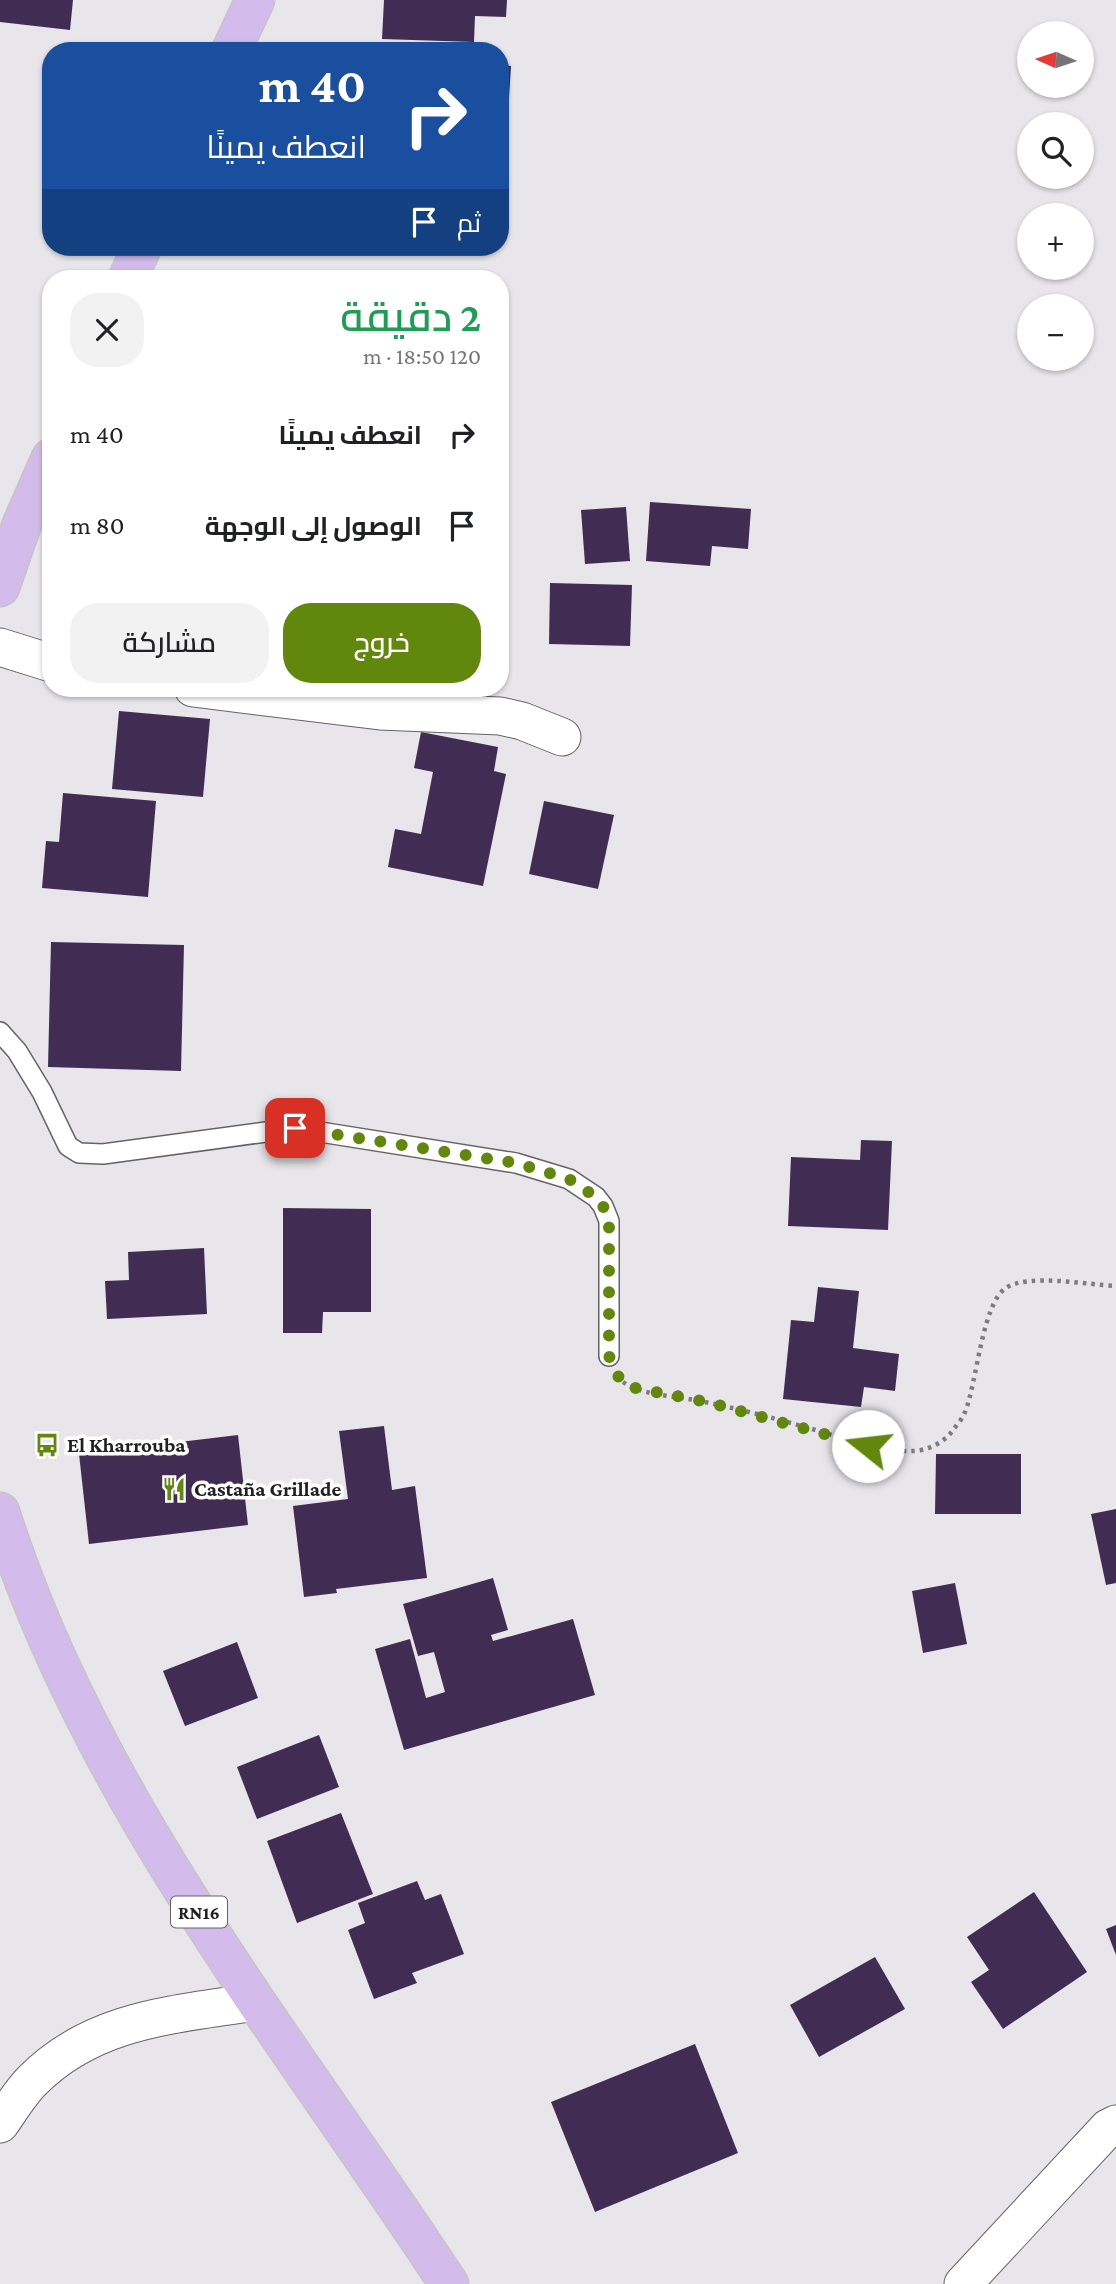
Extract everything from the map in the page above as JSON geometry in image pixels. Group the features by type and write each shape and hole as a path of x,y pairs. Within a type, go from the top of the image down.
{"main road":[{"path":"236,42 255,0"},
{"path":"0,587 22,524 42,478"},
{"name":"RN16","path":"0,1512 20,1574 73,1695 124,1792 254,2002 449,2284"}],"street":[{"path":"0,647 42,660"},
{"path":"266,697 380,711 500,716 522,721 562,737"},
{"path":"0,2124 31,2082 72,2047 129,2023 254,2002"},
{"path":"963,2284 1108,2128 1116,2124"}],"lane":[{"path":"0,1032 17,1051 42,1092 68,1146 79,1153 103,1154 295,1128 516,1163 569,1179 596,1197 609,1221 609,1356"}],"path":[{"path":"609,1356 620,1380 630,1387 707,1402 868,1446 914,1451 934,1446 947,1437 964,1414 978,1367 988,1315 995,1297 1007,1287 1027,1282 1116,1286"}],"building":[{"path":"0,0 73,0 70,30 0,22"},
{"path":"384,0 507,0 506,17 475,16 474,42 382,39"},
{"path":"509,66 511,66 509,98"},
{"path":"650,502 751,509 748,549 712,546 710,566 646,561"},
{"path":"626,507 630,561 585,564 581,510"},
{"path":"550,583 632,585 630,646 549,644"},
{"path":"380,697 413,697 413,702"},
{"path":"119,711 210,719 203,797 112,789"},
{"path":"421,732 498,747 494,771 506,774 483,886 388,867 395,829 421,834 433,772 414,768"},
{"path":"63,793 156,801 148,897 42,888 46,841 59,842"},
{"path":"544,801 614,815 598,889 529,874"},
{"path":"51,942 184,945 181,1071 48,1067"},
{"path":"861,1140 892,1141 888,1230 788,1226 791,1157 860,1160"},
{"path":"283,1208 371,1209 371,1312 323,1312 322,1333 283,1333"},
{"path":"204,1248 207,1314 107,1319 105,1281 129,1280 128,1252"},
{"path":"818,1287 859,1291 853,1348 899,1354 895,1391 864,1387 861,1407 783,1399 791,1320 814,1322"},
{"path":"384,1426 392,1490 415,1486 427,1578 336,1589 337,1593 304,1597 293,1506 348,1499 339,1431"},
{"path":"238,1435 248,1525 89,1544 79,1454"},
{"path":"936,1454 1021,1454 1021,1514 935,1514"},
{"path":"1116,1509 1116,1583 1106,1585 1091,1514"},
{"path":"493,1578 508,1630 491,1635 493,1641 573,1619 595,1695 404,1750 375,1649 410,1639 426,1698 445,1692 434,1652 418,1656 403,1604"},
{"path":"955,1583 967,1644 923,1653 912,1591"},
{"path":"237,1642 258,1698 185,1726 163,1671"},
{"path":"319,1735 339,1787 257,1819 237,1767"},
{"path":"341,1813 373,1894 297,1923 267,1841"},
{"path":"417,1881 425,1900 441,1894 464,1954 412,1973 417,1983 374,1999 348,1930 365,1923 358,1903"},
{"path":"1034,1892 1087,1972 1003,2029 971,1982 989,1970 967,1937"},
{"path":"1116,1925 1116,1955 1106,1929"},
{"path":"875,1957 905,2009 819,2057 790,2005"},
{"path":"695,2044 738,2153 595,2212 551,2102"}],"place":[{"name":"El Kharrouba","path":"47,1445"},
{"name":"Castaña Grillade","path":"174,1489"}],"route":[{"path":"295,1128 516,1163 569,1179 596,1197 609,1221 609,1356 620,1380 630,1387 648,1392 707,1402 868,1446"}]}
